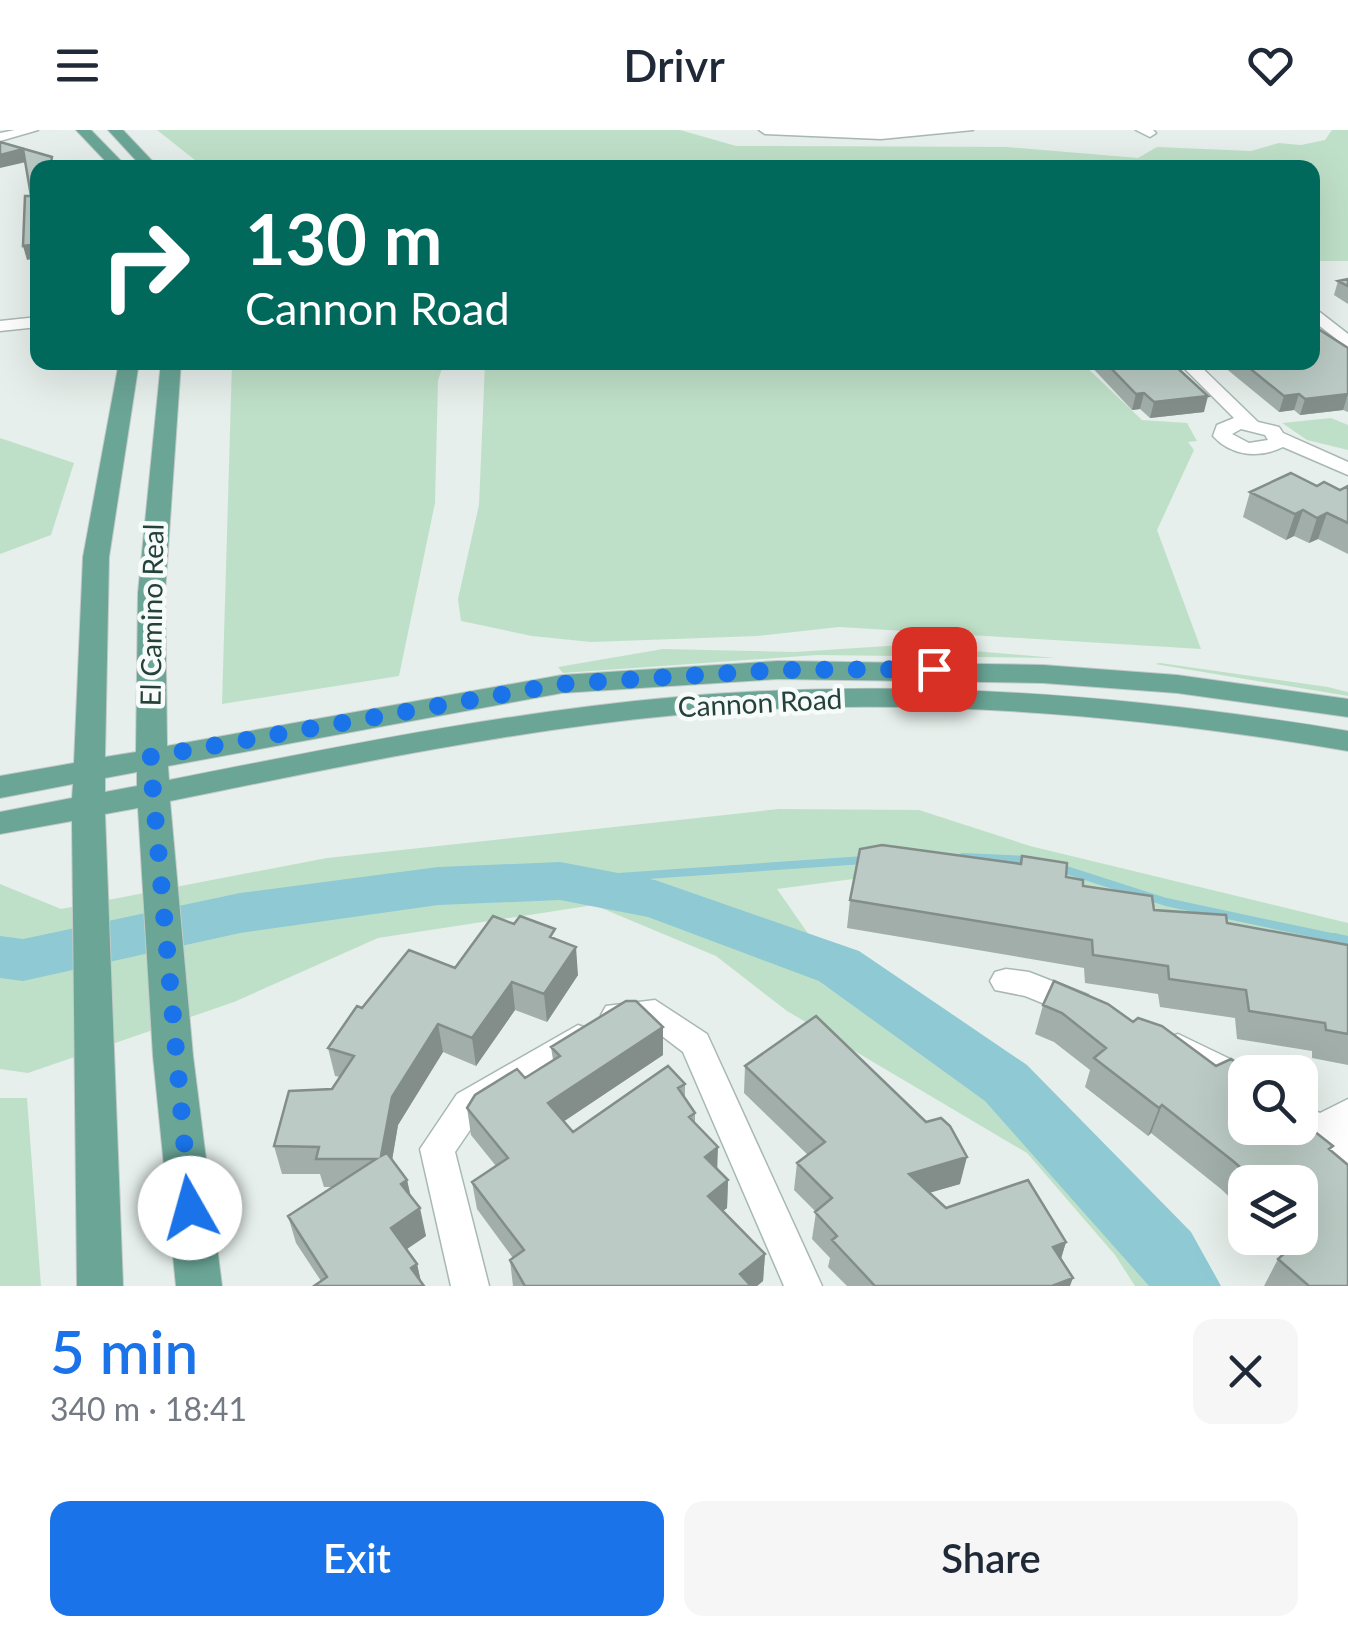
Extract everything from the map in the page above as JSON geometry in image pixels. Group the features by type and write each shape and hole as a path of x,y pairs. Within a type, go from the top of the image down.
{"main road":[{"path":"83,130 113,160"},
{"path":"115,130 144,160"},
{"name":"El Camino Real","path":"100,1286 88,807 96,557 127,370"},
{"name":"El Camino Real","path":"170,370 152,548 150,757 168,1003 199,1286"},
{"name":"Cannon Road","path":"0,788 150,757 562,684 778,670 1042,674 1176,684 1348,708"},
{"name":"Cannon Road","path":"0,823 467,734 675,706 783,698 1045,702 1213,718 1348,741"}],"street":[{"path":"0,137 32,130"},
{"path":"765,130 966,130"},
{"path":"798,130 818,133"},
{"path":"1320,318 1348,344"},
{"path":"0,326 30,323"},
{"path":"1194,370 1274,444"},
{"path":"1250,424 1226,426 1222,436 1240,447 1274,444 1348,468"},
{"path":"1006,981 1029,984 1114,1020"},
{"path":"470,1286 437,1149 469,1104 621,1012 655,1013 696,1043 803,1286"},
{"path":"1148,1034 1228,1071"}],"green space":[{"path":"157,130 680,130 736,146 1006,147 1138,158 1157,147 1251,151 1279,143 1301,145 1325,140 1332,130 1348,130 1348,261 1320,261 1320,160 195,160"},
{"path":"232,370 442,370 438,380 435,503 399,676 222,704"},
{"path":"485,370 1089,370 1142,420 1187,423 1197,441 1188,442 1194,450 1157,530 1201,649 839,627 757,636 591,642 532,636 461,621 458,599 479,505"},
{"path":"1331,418 1348,425 1348,450 1307,440 1282,423"},
{"path":"0,438 74,463 51,535 0,554"},
{"path":"903,645 1056,658 817,655 563,673 558,667 663,649 795,652"},
{"path":"1155,664 1328,687 1348,692 1348,696"},
{"path":"779,809 919,810 1030,846 1348,923 1348,952 1015,877 914,871 777,889 814,942 878,965 1018,1062 1180,1224 1220,1286 1135,1286 1115,1255 1027,1153 787,1011 716,956 594,905 378,938 234,1002 28,1073 0,1069 0,884 61,909 327,858"},
{"path":"0,1098 27,1098 41,1286 0,1286"}],"building":[{"path":"0,142 52,157 30,160 30,190 23,149 0,155"},
{"path":"25,196 30,196 30,245 23,246"},
{"path":"1320,330 1348,348 1348,394 1305,399 1299,394 1284,396 1252,370 1320,370"},
{"path":"1113,370 1180,370 1208,396 1154,402 1144,393 1136,394"},
{"path":"1291,473 1317,486 1324,482 1340,490 1348,486 1348,523 1327,513 1317,518 1303,510 1295,514 1250,492"},
{"path":"882,845 1021,864 1022,856 1067,863 1066,877 1083,880 1083,886 1152,896 1154,910 1226,915 1227,923 1348,945 1348,1034 1326,1030 1325,1023 1249,1011 1246,990 1169,979 1168,966 1093,955 1092,940 850,900 860,849"},
{"path":"493,916 514,924 520,916 555,929 550,937 576,947 544,994 512,982 472,1038 438,1024 392,1097 381,1156 387,1153 407,1180 401,1184 420,1208 391,1228 417,1264 411,1268 424,1286 314,1286 327,1277 288,1216 376,1159 316,1159 319,1147 274,1146 289,1091 332,1089 354,1056 328,1048 357,1006 362,1008 409,950 455,968"},
{"path":"1054,981 1108,1004 1133,1022 1138,1018 1162,1026 1216,1066 1228,1060 1228,1145 1318,1145 1318,1134 1333,1146 1329,1149 1348,1165 1348,1286 1309,1286 1278,1259 1283,1255 1318,1255 1318,1165 1238,1165 1094,1058 1106,1048 1062,1013 1043,1005"},
{"path":"626,1001 636,1001 663,1027 548,1103 573,1132 668,1066 685,1084 678,1088 695,1113 689,1117 718,1147 705,1157 728,1180 708,1196 765,1254 740,1274 751,1286 525,1286 510,1260 524,1250 472,1182 508,1158 467,1108 475,1095 517,1069 525,1078 560,1056 551,1047"},
{"path":"816,1016 926,1122 941,1118 950,1126 967,1157 909,1174 946,1208 1028,1180 1066,1242 1053,1247 1073,1278 1052,1286 875,1286 832,1240 837,1236 815,1212 832,1198 797,1163 825,1142 745,1066"}],"waterway":[{"path":"963,857 1029,860"},
{"path":"560,881 864,860"},
{"path":"1057,867 1166,902 1345,940"},
{"path":"0,957 23,960 240,913 438,886 560,881 655,899 839,966 1006,1083 1167,1254 1187,1286"},
{"path":"1334,938 1348,941"}],"route":[{"path":"190,1208 176,1091 150,757 562,684 778,670 934,669"}]}
